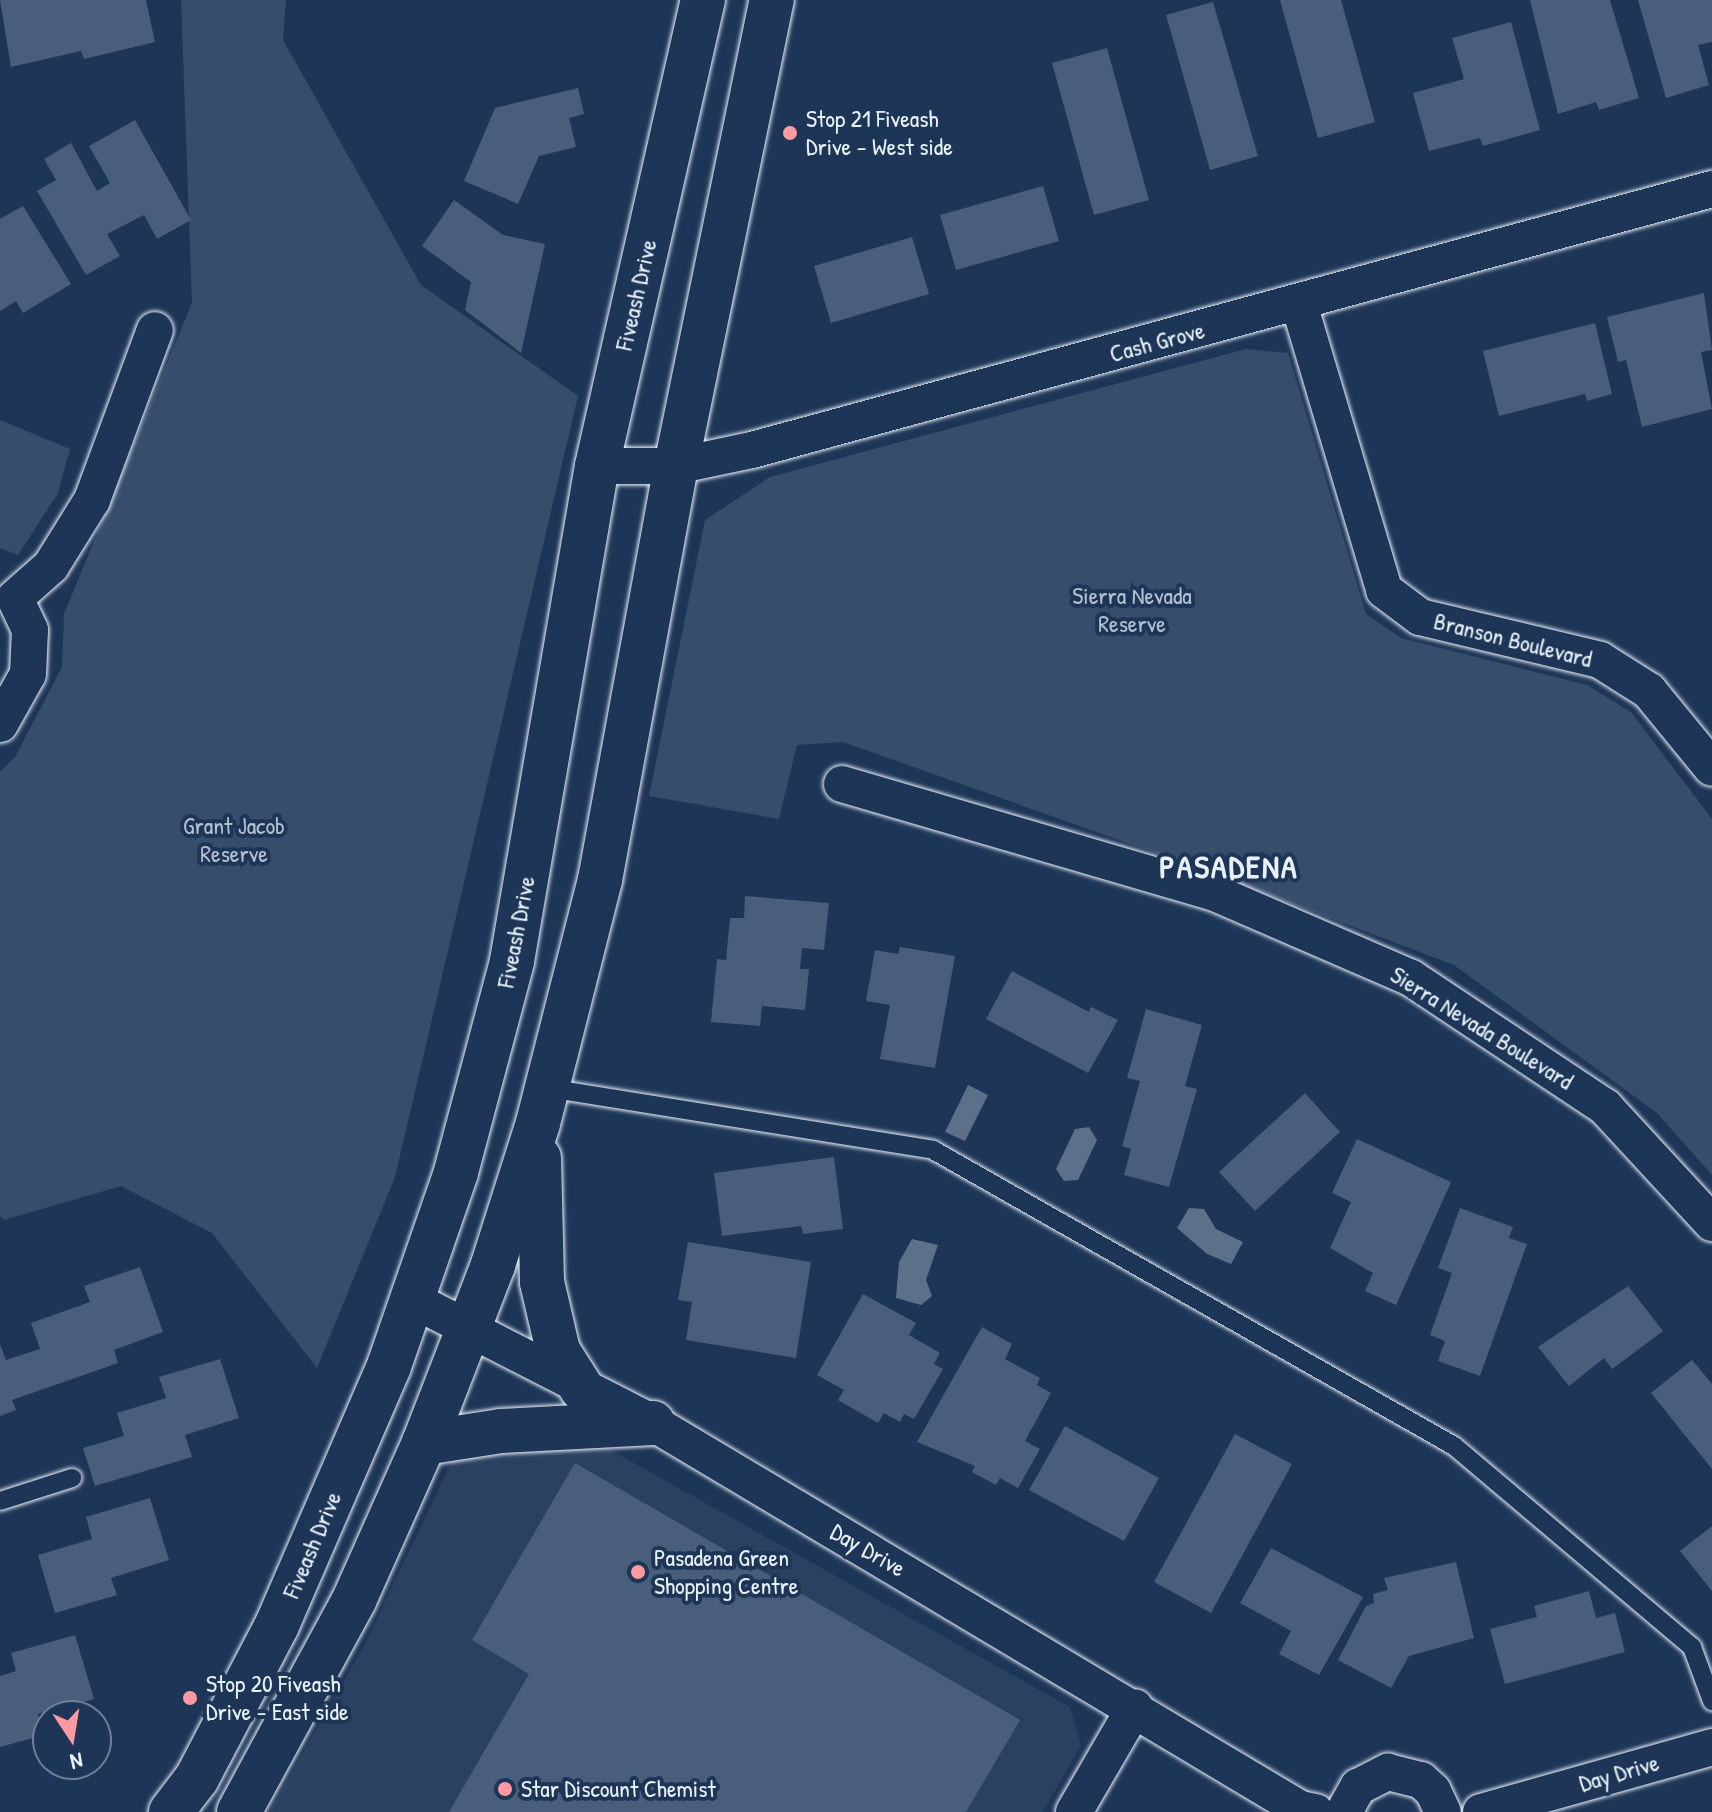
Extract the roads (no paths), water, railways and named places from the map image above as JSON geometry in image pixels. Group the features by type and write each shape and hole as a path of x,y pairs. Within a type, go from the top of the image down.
{"main road":[{"name":"Fiveash Drive","path":"171,1812 197,1778 277,1625 413,1300 456,1172 512,961 597,466 703,0"},
{"path":"239,1812 355,1598 424,1443 469,1329 543,1106 600,880 676,466 772,0"},
{"path":"543,1106 542,1282 558,1351 582,1389"},
{"path":"424,1443 489,1432 653,1423"}],"street":[{"name":"Cash Grove","path":"597,466 676,466 1299,304 1712,189"},
{"name":"Branson Boulevard","path":"1299,304 1384,590 1420,617 1600,660 1649,691 1712,768"},
{"path":"0,724 28,674 30,630 8,593 51,566 92,500 155,330"},
{"name":"Sierra Nevada Boulevard","path":"842,784 1217,894 1411,978 1605,1107 1712,1223"},
{"name":"Day Drive","path":"413,1300 653,1423 1135,1707 1300,1809 1316,1812"},
{"path":"1074,1812 1135,1707"},
{"name":"Day Drive","path":"1481,1812 1712,1747"},
{"path":"1344,1812 1358,1787 1388,1772 1421,1780 1433,1791 1443,1812"}],"lane":[{"path":"543,1106 933,1150 1454,1446 1692,1647 1712,1701"},
{"path":"0,1501 72,1478"}],"place":[{"name":"Stop 21 Fiveash Drive - West side","path":"790,133"},
{"name":"Pasadena Green Shopping Centre","path":"638,1572"},
{"name":"Stop 20 Fiveash Drive - East side","path":"190,1698"},
{"name":"Star Discount Chemist","path":"505,1789"}],"district":[{"name":"PASADENA","path":"1229,867"}],"park label":[{"name":"Sierra Nevada Reserve","path":"1132,610"},
{"name":"Grant Jacob Reserve","path":"234,840"}]}
